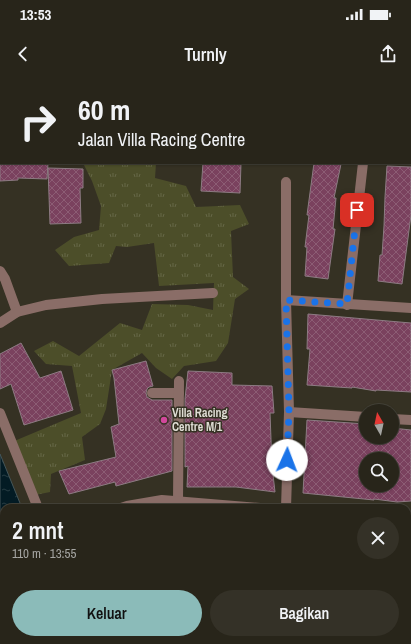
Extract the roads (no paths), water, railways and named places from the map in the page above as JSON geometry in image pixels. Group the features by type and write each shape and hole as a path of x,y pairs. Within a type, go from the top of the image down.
{"street":[{"path":"347,304 363,164"},
{"path":"286,182 286,300 289,412 286,504"},
{"path":"0,271 5,279 17,312"},
{"path":"0,323 17,312 46,305 102,299 213,293"},
{"path":"286,300 411,308"},
{"path":"178,501 179,381"},
{"path":"152,393 179,392"},
{"path":"289,412 359,417"},
{"path":"0,413 36,504"},
{"path":"399,419 411,420"},
{"path":"139,504 162,500 213,504"}],"water":[{"path":"0,454 20,504 0,504"}],"place":[{"name":"Villa Racing Centre M/1","path":"164,420"}]}
